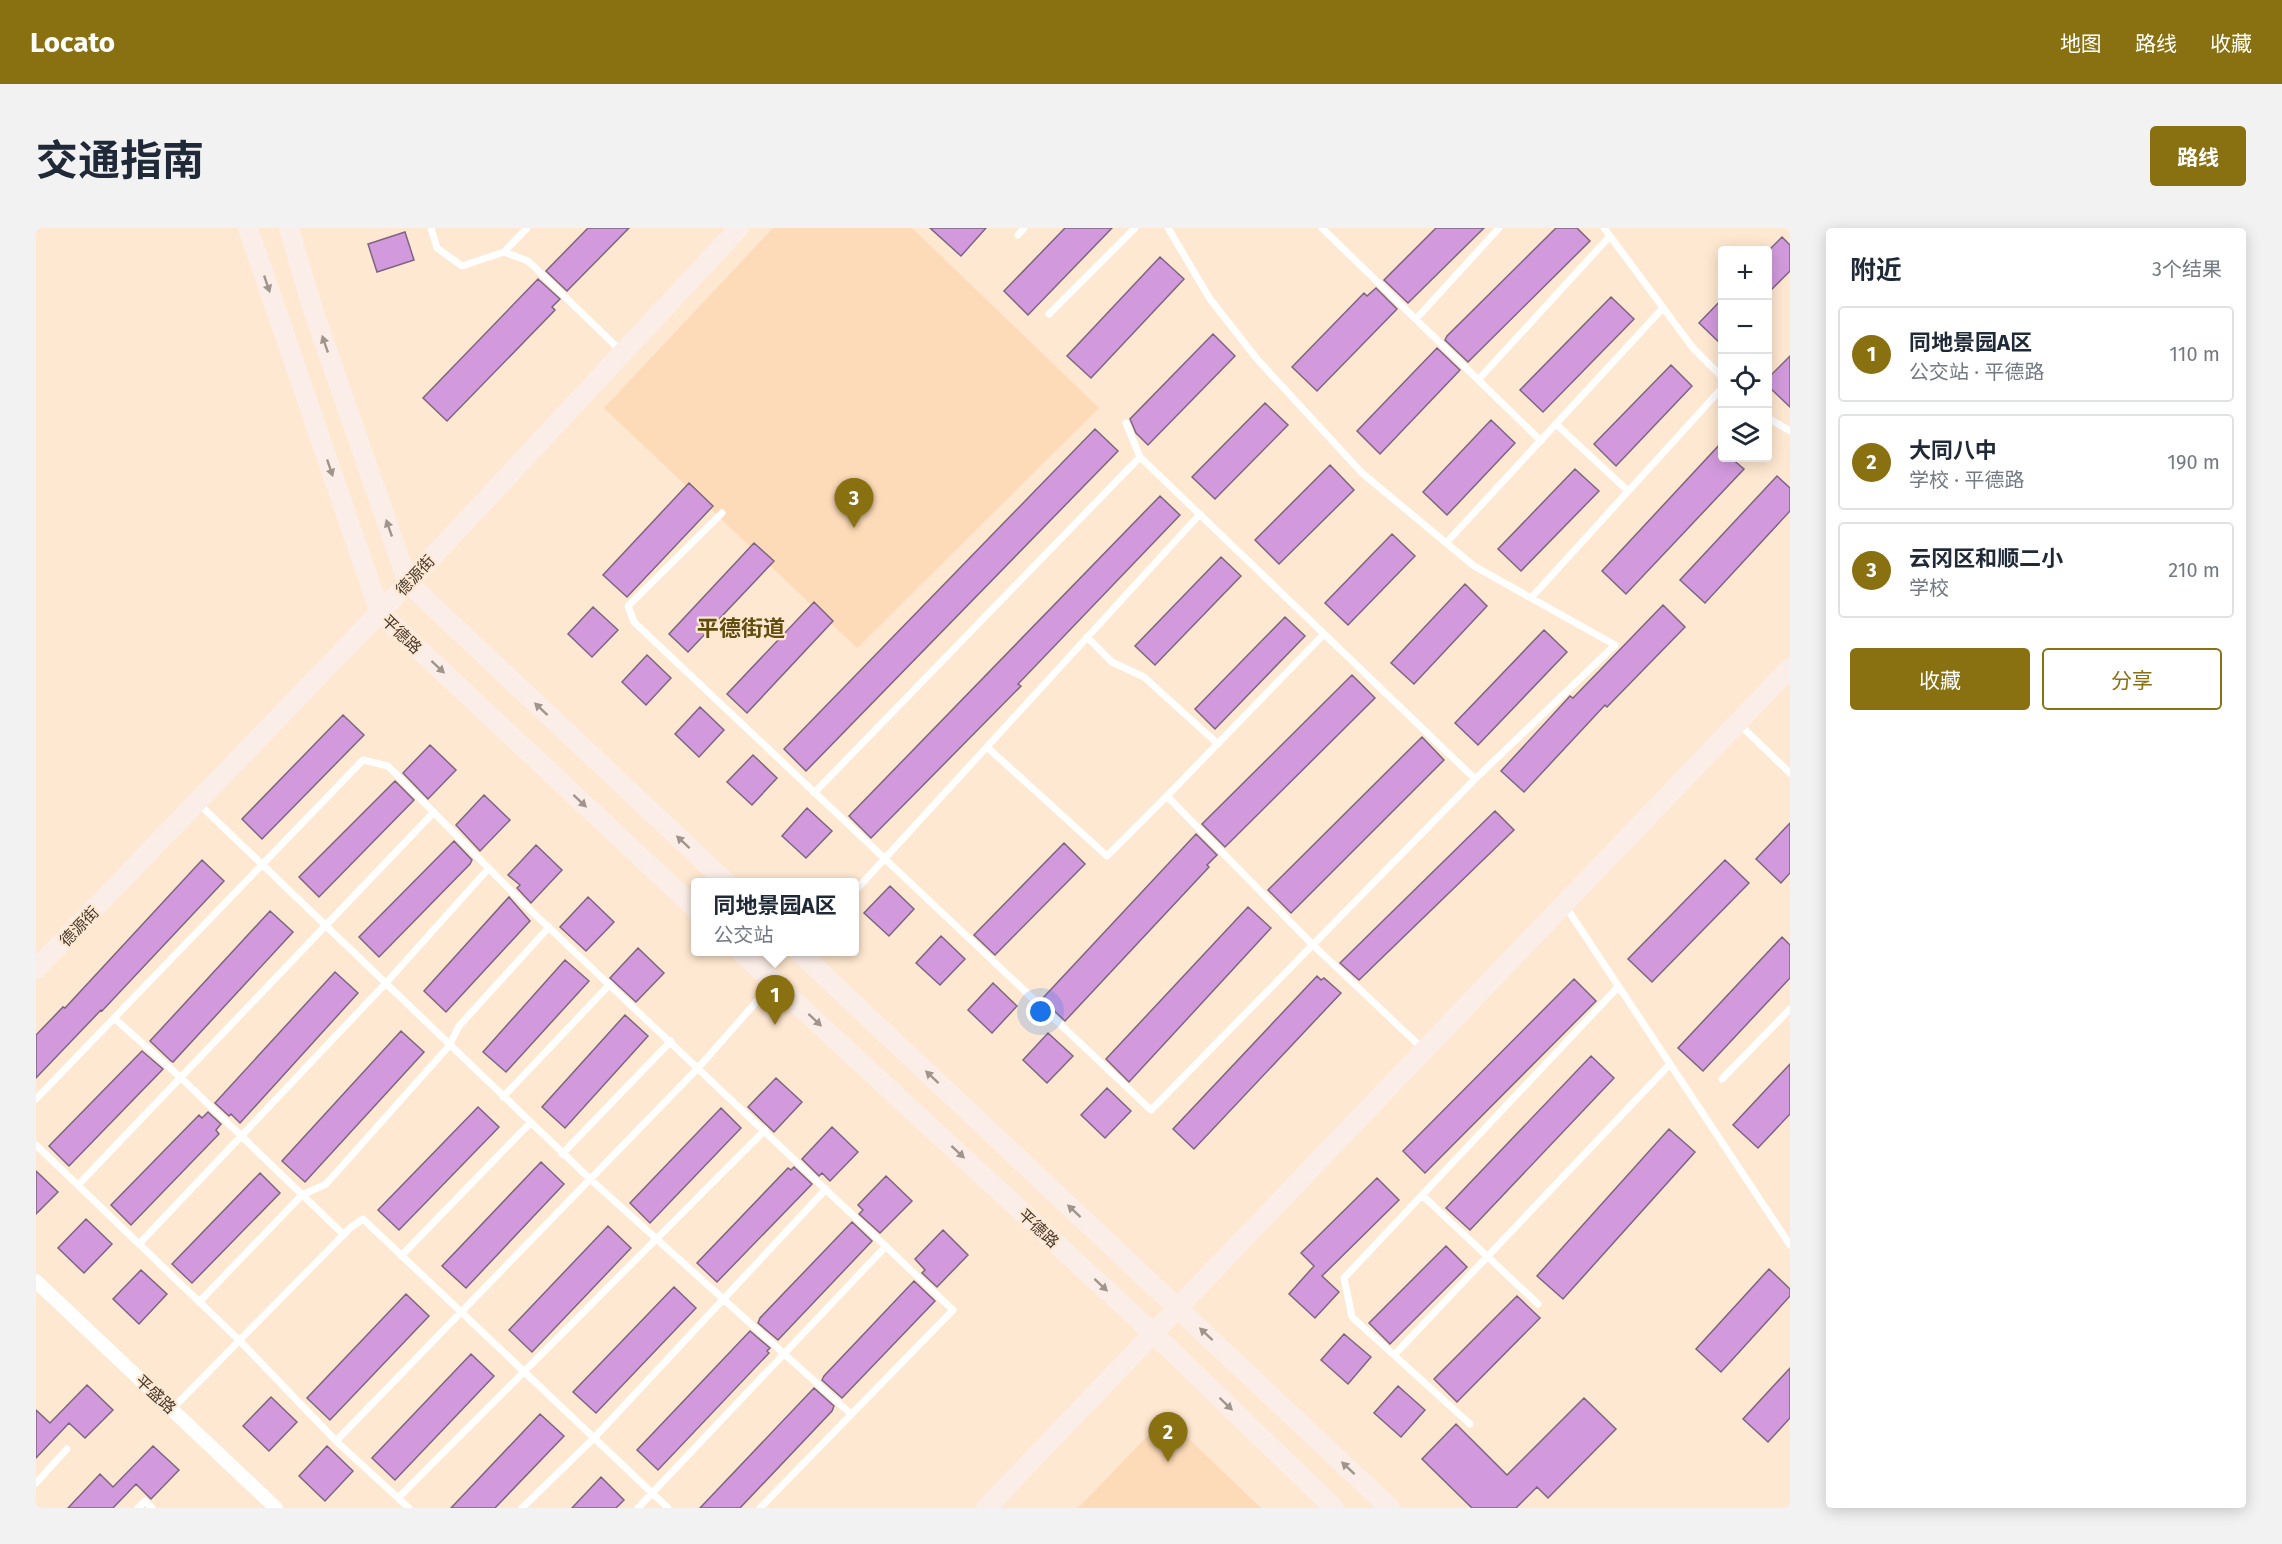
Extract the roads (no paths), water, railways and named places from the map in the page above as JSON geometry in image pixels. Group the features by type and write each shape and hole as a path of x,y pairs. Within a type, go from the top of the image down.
{"main road":[{"name":"平德路","path":"248,228 380,613 691,904"},
{"path":"289,228 312,307 408,583 722,878"},
{"name":"德源街","path":"36,969 380,613 739,228"},
{"path":"986,1508 1790,668"},
{"name":"平德路","path":"746,956 1154,1334 1334,1508"},
{"path":"804,956 1390,1508"}],"street":[{"name":"平盛路","path":"36,1281 276,1508"}],"lane":[{"path":"431,228 437,248 462,266 504,252 527,228"},
{"path":"1018,235 1024,228"},
{"path":"1049,314 1135,228"},
{"path":"722,513 628,606 634,622 1151,1110 1475,779 1615,645 1474,566 1362,473 1257,359 1210,299 1168,228"},
{"path":"1322,228 1540,441"},
{"path":"1416,319 1499,228"},
{"path":"1604,228 1693,348 1718,373"},
{"path":"1478,380 1610,236"},
{"path":"504,252 528,261 623,353"},
{"path":"1446,543 1663,308"},
{"path":"1531,598 1718,392"},
{"path":"1772,421 1790,431"},
{"path":"1126,423 1140,457 1475,779"},
{"path":"1556,424 1628,491"},
{"path":"814,793 1140,457"},
{"path":"859,887 1200,514"},
{"path":"987,747 1107,856 1324,634"},
{"path":"1087,638 1112,662 1144,677 1218,744"},
{"path":"1738,723 1790,773"},
{"path":"36,1099 363,760 388,766 549,927 699,1067 952,1310 760,1508"},
{"path":"1167,796 1312,944 1425,1051"},
{"path":"198,803 562,1154 851,1414"},
{"path":"78,1185 323,925 434,812"},
{"path":"139,1244 385,984 489,868"},
{"path":"1564,904 1790,1245"},
{"path":"199,1302 302,1195 326,1184 449,1046 459,1026 549,927"},
{"path":"336,1440 699,1067 774,982"},
{"path":"503,1097 610,984"},
{"path":"1470,1424 1352,1317 1344,1278 1618,987"},
{"path":"1722,1079 1790,1009"},
{"path":"114,1018 180,1077 343,1234"},
{"path":"562,1154 671,1041"},
{"path":"1394,1355 1669,1065"},
{"path":"401,1256 530,1123"},
{"path":"398,1498 765,1130"},
{"path":"36,1146 240,1341 336,1440 409,1508"},
{"path":"522,1508 594,1438 826,1189"},
{"path":"1423,1196 1489,1255 1538,1304"},
{"path":"172,1409 343,1234 363,1219 668,1508"},
{"path":"638,1508 886,1246"},
{"path":"36,1483 67,1449"},
{"path":"138,1508 145,1501 152,1508"}],"place":[{"name":"云冈区和顺二小","path":"854,528"},
{"name":"同地景园A区","path":"775,1025"},
{"name":"大同八中","path":"1168,1462"}],"district":[{"name":"平德街道","path":"741,628"}]}
